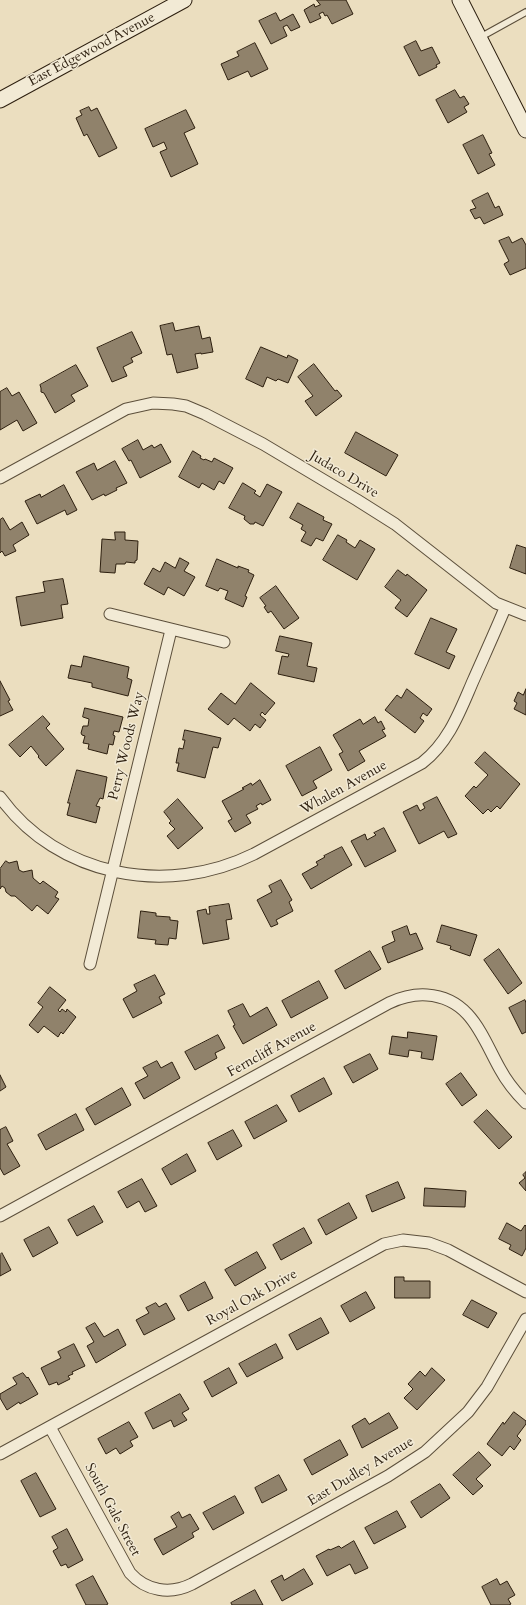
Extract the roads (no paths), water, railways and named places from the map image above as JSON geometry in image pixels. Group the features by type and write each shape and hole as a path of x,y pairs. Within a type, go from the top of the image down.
{"main road":[{"name":"East Edgewood Avenue","path":"0,100 184,0"},
{"path":"460,0 526,130"}],"street":[{"name":"Judaco Drive","path":"0,478 126,409 150,403 186,406 205,414 263,444 357,500 395,524 487,596 505,608 526,615"},
{"name":"Whalen Avenue","path":"0,797 17,818 42,840 70,856 87,863 138,876 171,877 198,874 230,865 254,854 422,762 439,747 454,723 505,608"},
{"path":"110,614 224,642"},
{"name":"Perry Woods Way","path":"90,964 171,630"},
{"name":"Ferncliff Avenue","path":"0,1216 389,1003 407,996 421,995 440,997 463,1010 476,1024 506,1079 526,1103"},
{"name":"Royal Oak Drive","path":"0,1454 372,1250 390,1242 403,1240 423,1241 442,1247 526,1292"},
{"name":"East Dudley Avenue","path":"164,1590 175,1590 192,1584 388,1476 425,1452 468,1412 500,1366 526,1320"},
{"name":"South Gale Street","path":"50,1427 127,1570 134,1578 147,1587 164,1590"}],"lane":[{"path":"479,38 526,12"}]}
